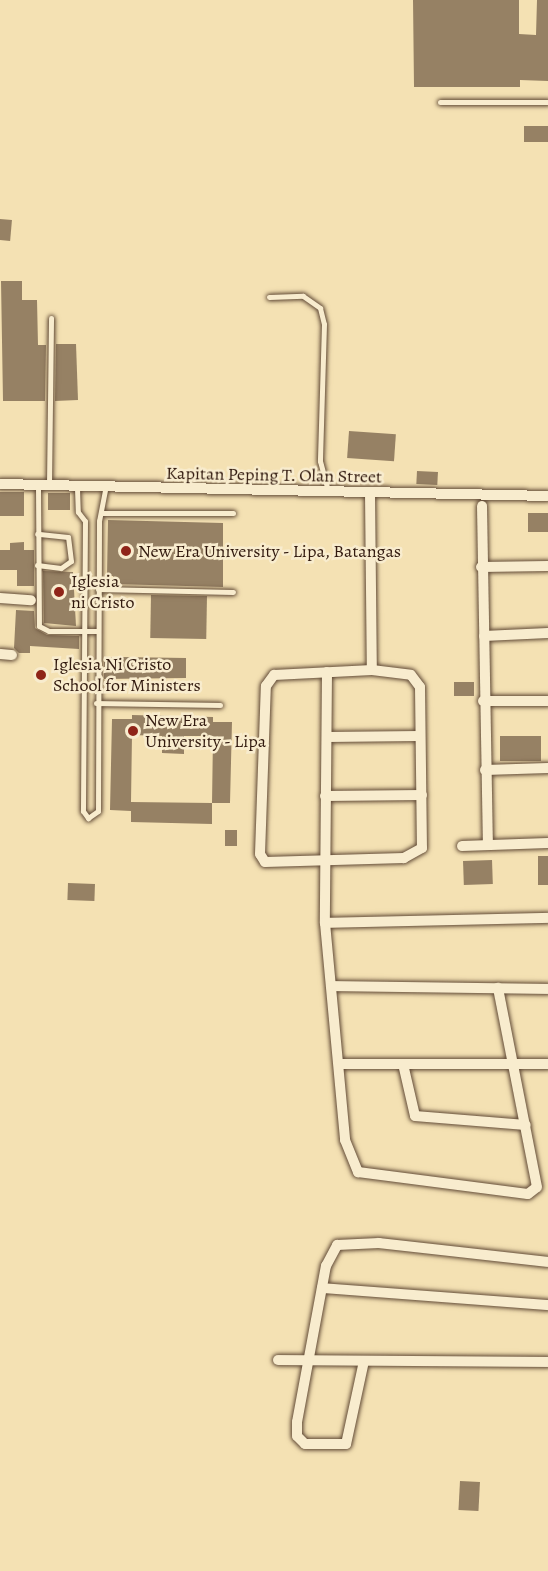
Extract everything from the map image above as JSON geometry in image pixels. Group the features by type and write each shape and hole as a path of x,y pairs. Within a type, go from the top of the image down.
{"street":[{"name":"Kapitan Peping T. Olan Street","path":"0,484 105,489 548,496"},
{"path":"370,493 372,670"},
{"path":"482,506 483,701 488,845"},
{"path":"481,567 548,566"},
{"path":"0,598 31,600"},
{"path":"484,636 548,633"},
{"path":"0,654 12,655"},
{"path":"372,670 411,675 417,681 423,833 416,854 324,862 279,864 265,862 260,854 266,686 274,675 372,670"},
{"path":"327,672 325,923 340,1064 345,1140 351,1161 367,1175 528,1194 537,1187 498,988"},
{"path":"483,701 548,701"},
{"path":"327,737 419,736"},
{"path":"485,770 548,768"},
{"path":"325,796 422,795"},
{"path":"462,846 548,843"},
{"path":"325,923 548,918"},
{"path":"332,986 548,989"},
{"path":"340,1064 548,1064"},
{"path":"403,1064 415,1116 526,1125"},
{"path":"364,1361 352,1436 335,1447 305,1444 297,1436 309,1360 326,1266 337,1245 345,1242 548,1262"},
{"path":"322,1288 548,1305"},
{"path":"278,1360 548,1362"}],"lane":[{"path":"440,102 548,102"},
{"path":"269,297 303,296 320,308 324,324 320,461 329,493"},
{"path":"51,318 43,487 37,534 39,626 49,631 98,632"},
{"path":"77,488 78,512 85,521 83,811 93,818 98,811 96,702 99,521 105,489"},
{"path":"101,513 233,513"},
{"path":"85,521 99,521"},
{"path":"37,534 68,537 71,561 61,568 37,566"},
{"path":"98,589 233,592"},
{"path":"96,702 220,705"},
{"path":"85,713 96,712"}],"building":[{"path":"413,0 519,0 519,34 536,35 537,0 548,0 548,81 520,80 520,87 414,87"},
{"path":"524,126 548,126 548,142 524,142"},
{"path":"0,219 12,220 10,241 0,240"},
{"path":"1,281 22,281 22,300 37,300 38,345 46,345 45,401 3,401"},
{"path":"56,344 76,344 78,400 55,401"},
{"path":"349,431 396,434 394,461 347,458"},
{"path":"417,471 438,472 437,485 416,484"},
{"path":"0,492 24,492 24,516 0,516"},
{"path":"48,493 70,493 70,510 48,510"},
{"path":"528,513 548,513 548,532 528,532"},
{"path":"108,520 223,523 223,587 113,584 113,576 107,576"},
{"path":"24,542 24,550 34,550 34,586 17,586 17,570 0,570 0,550 10,550 10,543"},
{"name":"Iglesia ni Cristo","path":"43,571 73,572 76,626 44,623"},
{"path":"151,595 207,596 206,639 150,638"},
{"path":"16,610 34,611 35,628 47,635 79,636 79,649 30,646 30,653 19,653 14,648"},
{"path":"104,658 186,658 186,678 104,679"},
{"path":"454,682 474,682 474,696 454,696"},
{"path":"132,715 213,717 213,722 232,722 230,803 212,803 212,824 131,822 131,811 110,810 112,719 132,719","holes":["132,735 162,736 162,753 184,754 184,736 213,736 212,803 131,802"]},
{"path":"500,736 541,736 541,761 500,761"},
{"path":"225,830 237,830 237,846 225,846"},
{"path":"538,856 548,856 548,885 538,885"},
{"path":"492,860 493,884 464,885 463,861"},
{"path":"68,883 95,884 94,901 67,900"},
{"path":"460,1481 480,1482 478,1511 458,1510"}],"place":[{"name":"New Era University - Lipa, Batangas","path":"126,551"},
{"name":"Iglesia ni Cristo","path":"59,592"},
{"name":"Iglesia Ni Cristo School for Ministers","path":"41,675"},
{"name":"New Era University - Lipa","path":"133,731"}]}
